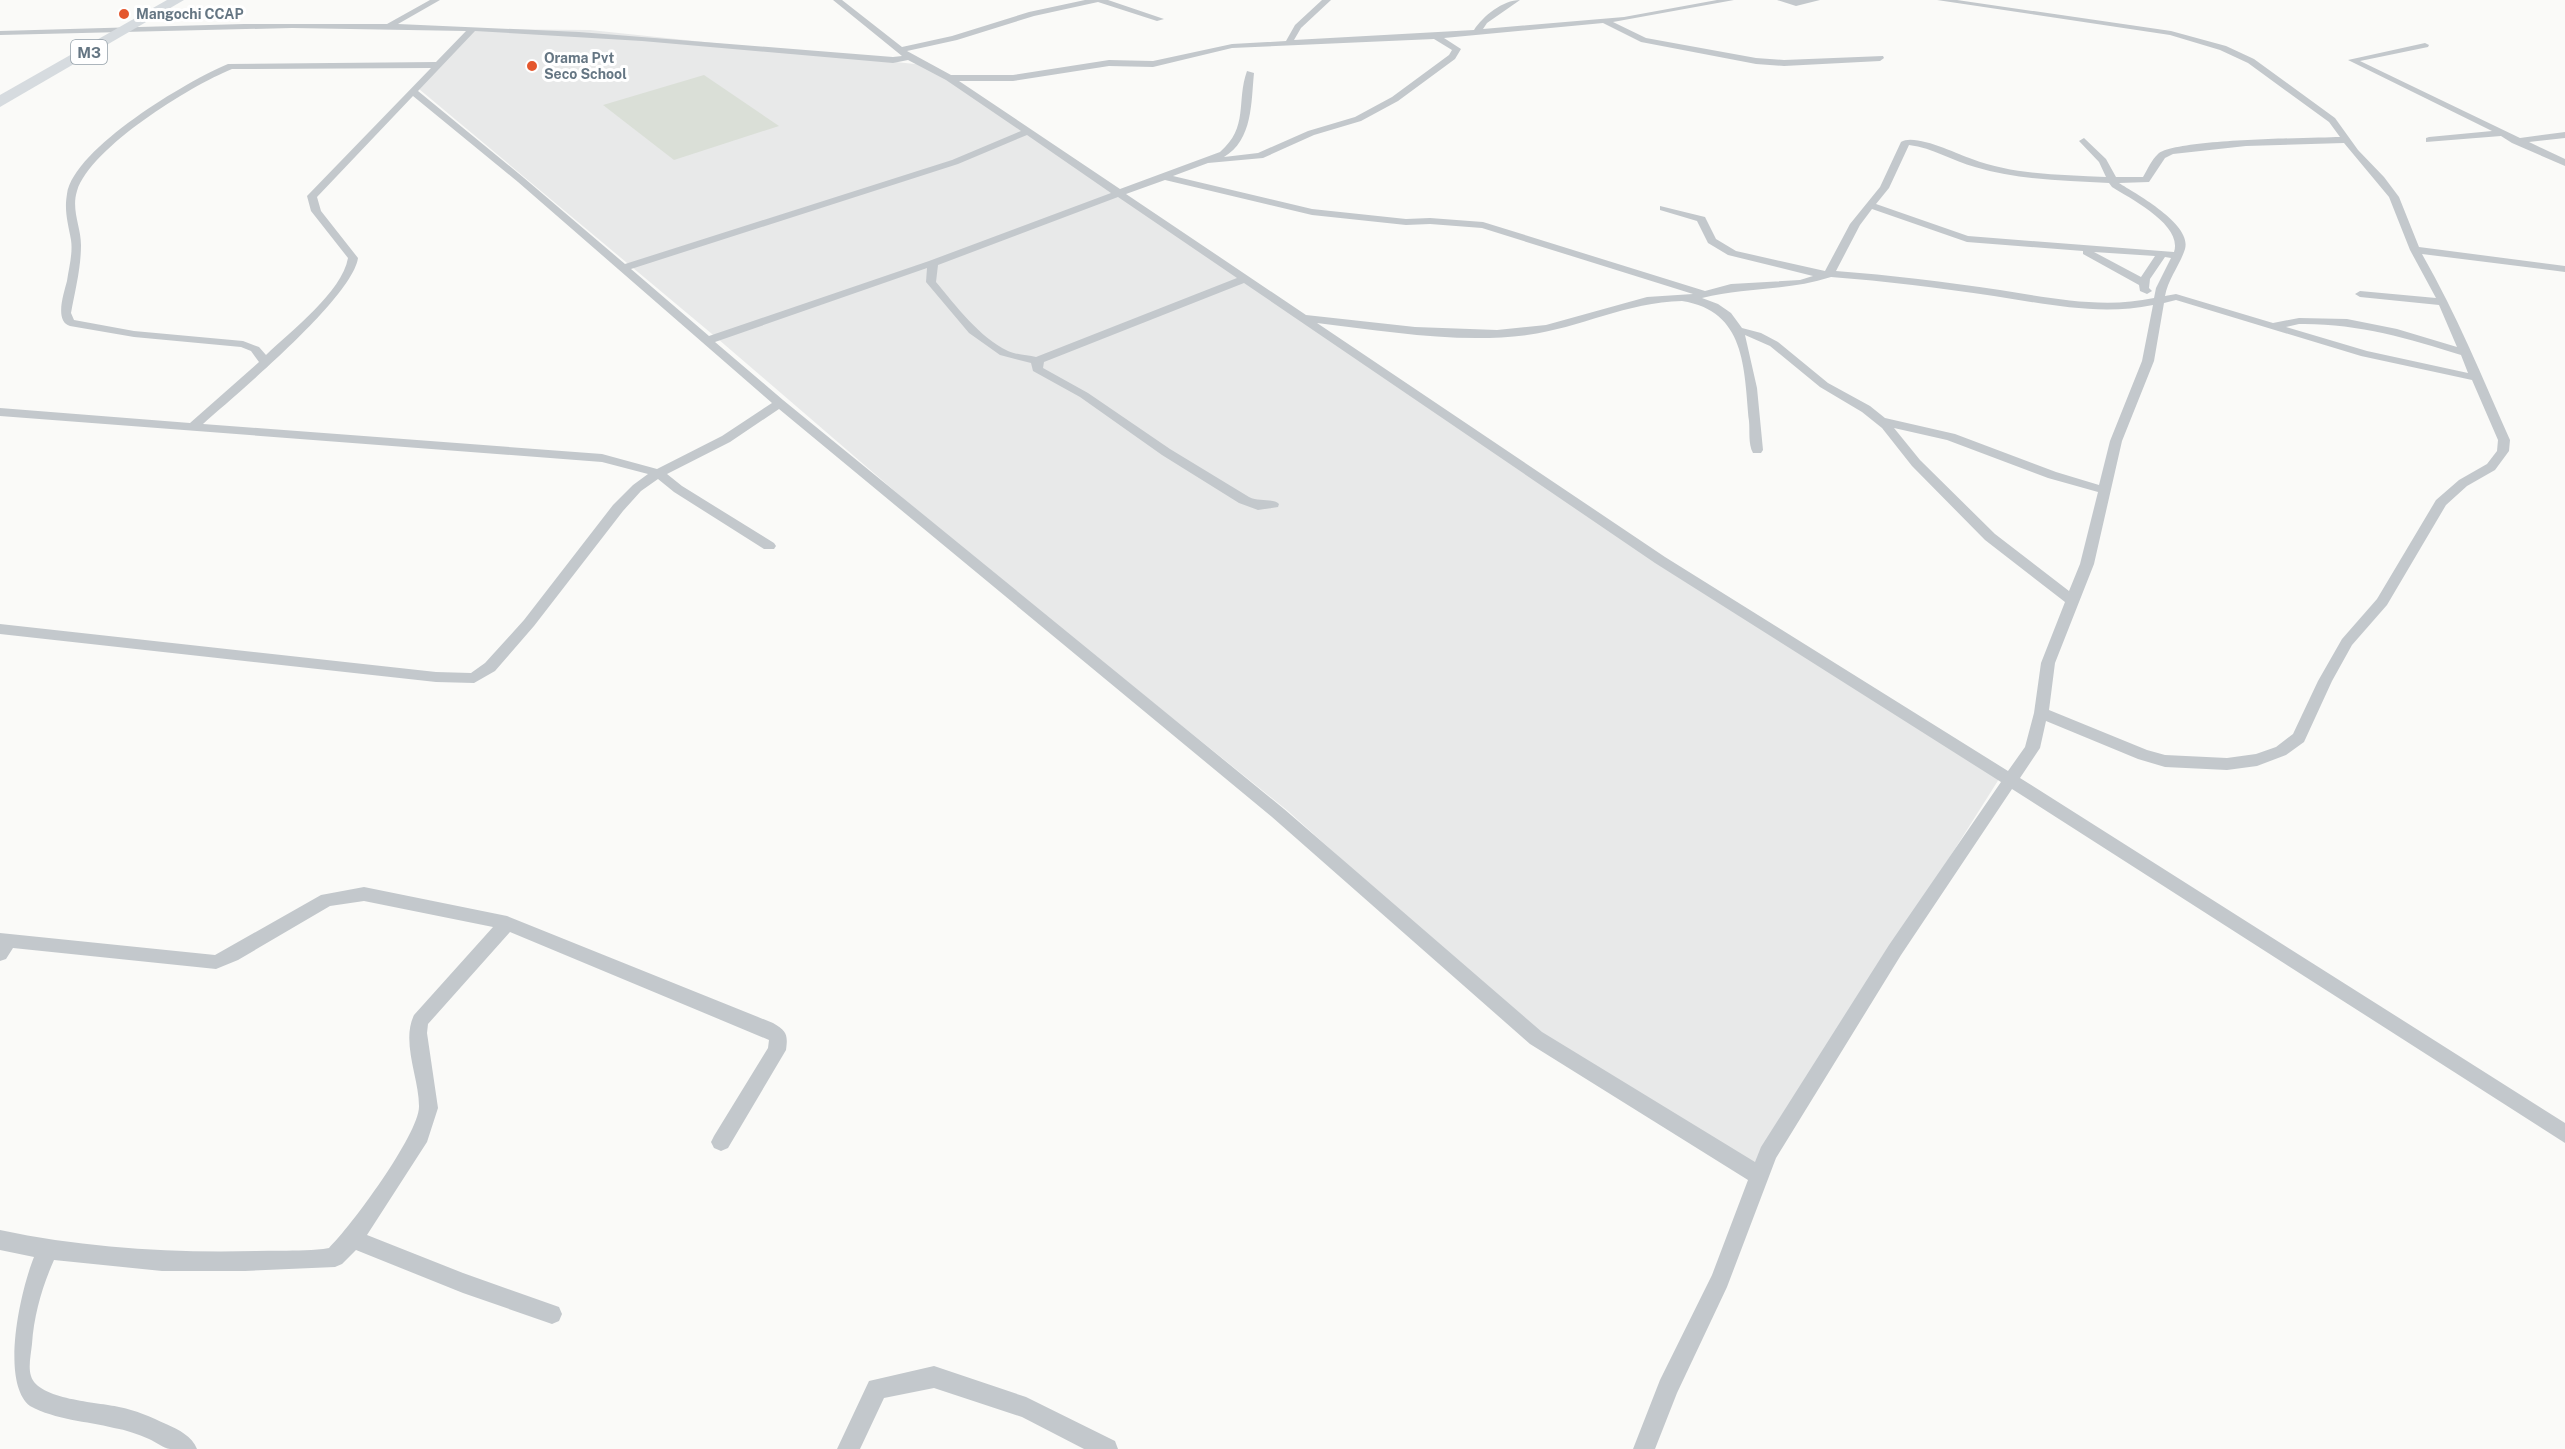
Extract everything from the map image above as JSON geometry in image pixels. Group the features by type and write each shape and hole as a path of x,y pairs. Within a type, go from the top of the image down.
{"highway":[{"name":"M3","path":"0,102 177,0"}],"street":[{"path":"388,26 436,0"},
{"path":"837,0 905,54 949,78 1660,560 2007,781 2234,921 2565,1134"},
{"path":"0,33 266,25 473,28 599,34 893,60 905,54 1032,14 1098,0 1160,19"},
{"path":"1288,44 1298,27 1327,0"},
{"path":"1478,31 1484,21 1516,0"},
{"path":"949,78 1012,78 1109,63 1158,63 1226,47 1436,36 1604,21 1730,0"},
{"path":"1782,0 1796,4 1816,0"},
{"path":"1941,0 2171,33 2223,48 2251,61 2310,102 2332,120 2394,197 2415,250 2443,302 2502,432 2503,451 2499,459 2491,467 2463,483 2441,503 2382,602 2347,642 2299,738 2282,751 2257,760 2227,764 2182,764 2144,755 2041,713"},
{"path":"1604,21 1644,40 1756,61 1784,63 1880,58"},
{"path":"193,427 265,362 336,292 351,270 353,258 348,248 315,212 311,202 312,196 473,28"},
{"path":"1206,161 1244,159 1270,153 1311,133 1358,119 1380,109 1452,57 1457,49 1436,36"},
{"path":"2425,45 2352,60 2515,141 2565,163"},
{"path":"265,362 255,349 243,344 134,334 70,323 66,313 76,260 70,199 74,185 86,168 119,134 178,93 224,67 437,65"},
{"path":"709,340 933,263 1117,192 1206,161 1230,149 1240,138 1250,73"},
{"path":"412,91 463,131 709,340 779,403 1278,813 1536,1038 1758,1175"},
{"path":"624,268 955,162 1028,131"},
{"path":"2429,140 2500,133"},
{"path":"2515,141 2565,135"},
{"path":"1302,318 1434,331 1506,333 1569,323 1631,303 1689,298 1731,287 1801,283 1827,275 1835,266 1855,224 1884,188 1904,143 1909,142 1923,144 1978,165 2024,174 2064,180 2111,178 2146,180 2161,156 2171,152 2246,143 2346,140"},
{"path":"1644,1449 1668,1388 1724,1269 1768,1153 1895,950 2007,781 2023,764 2032,748 2041,713 2048,663 2074,602 2087,564 2116,441 2148,361 2155,332 2158,301 2181,241 2176,230 2153,209 2121,190 2111,178 2103,161 2085,141"},
{"path":"1164,176 1312,212 1406,222 1430,220 1483,225 1704,294"},
{"path":"1870,205 1967,239 2177,255"},
{"path":"1663,208 1701,219 1712,241 1732,253 1827,275 1893,278 2076,305 2132,306 2176,297 2365,354 2478,378"},
{"path":"2079,249 2144,284"},
{"path":"2415,250 2565,269"},
{"path":"2158,301 2144,289 2144,284 2162,254"},
{"path":"933,263 931,282 961,320 1002,352 1017,358 1037,361 1245,279"},
{"path":"2360,294 2443,302"},
{"path":"1689,298 1714,308 1738,330 1756,335 1774,345 1824,385 1858,404 1881,421 1916,463 1990,537 2074,602"},
{"path":"2274,325 2301,321 2363,325 2466,352"},
{"path":"1738,330 1755,418 1757,450"},
{"path":"1037,361 1039,363 1037,369 1084,395 1226,490 1258,506 1274,504"},
{"path":"0,629 436,677 474,678 490,667 529,623 618,508 637,488 658,473 726,439 779,403"},
{"path":"0,412 602,458 658,473 678,489 769,546"},
{"path":"1881,421 1951,437 2052,475 2103,490"},
{"path":"3,945 216,962 232,956 327,900 364,894 507,923 767,1029 779,1036 777,1050 721,1142"},
{"path":"0,1240 47,1252 216,1263 327,1259 340,1254 353,1239 420,1136 427,1120 429,1108 418,1033 420,1021 507,923"},
{"path":"353,1239 463,1283 552,1314"},
{"path":"47,1252 28,1299 23,1329 21,1381 31,1396 53,1404 140,1424 171,1437 186,1449"},
{"path":"848,1449 877,1389 934,1377 1026,1408 1107,1449"}],"shaded area":[{"path":"476,29 590,30 934,66 1275,302 1999,779 1748,1177 1530,1029 1288,811 962,549 718,339 419,89"},
{"path":"704,75 779,126 674,160 603,105"}],"place":[{"name":"Mangochi CCAP","path":"124,14"},
{"name":"Orama Pvt Seco School","path":"532,66"}]}
